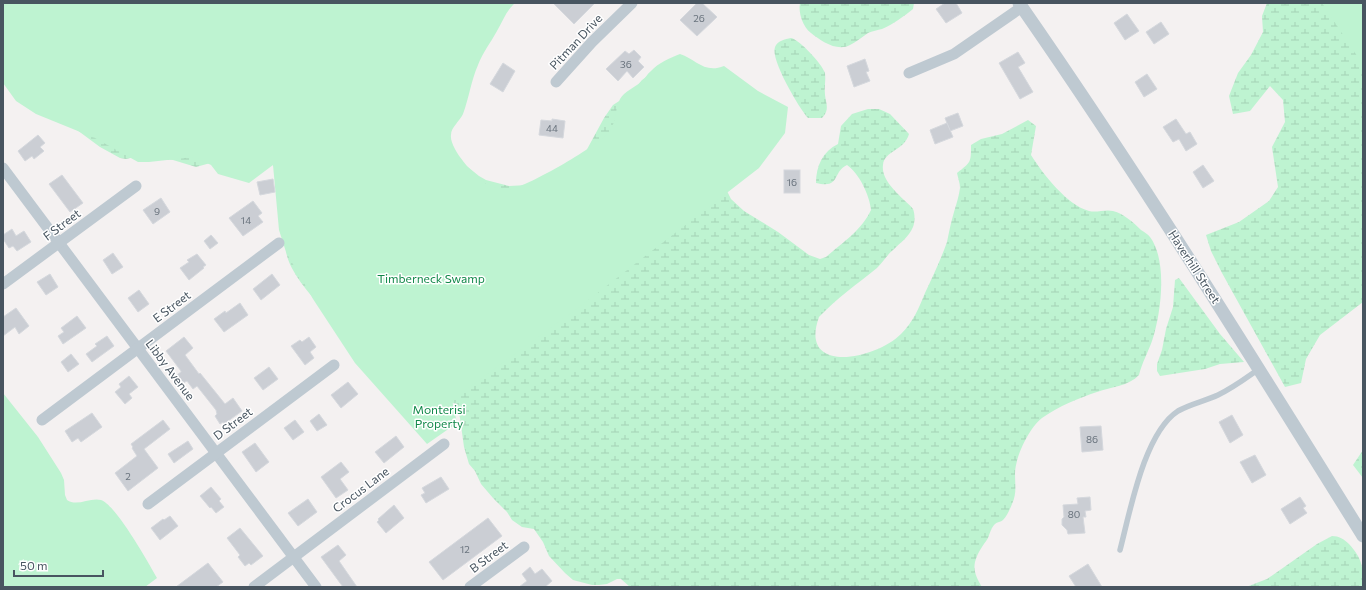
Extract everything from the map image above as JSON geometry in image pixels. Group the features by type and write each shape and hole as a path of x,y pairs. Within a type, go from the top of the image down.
{"street":[{"name":"Pitman Drive","path":"556,82 592,42 632,3"},
{"path":"909,73 954,54 1021,5"},
{"name":"Haverhill Street","path":"1021,5 1104,127 1259,369 1363,536"},
{"name":"Libby Avenue","path":"3,168 316,587"},
{"name":"F Street","path":"3,284 136,186"},
{"name":"E Street","path":"42,420 279,243"},
{"name":"D Street","path":"148,504 334,365"},
{"name":"Crocus Lane","path":"254,587 444,444"},
{"name":"B Street","path":"470,587 524,547"}],"lane":[{"path":"1120,550 1148,454 1154,440 1164,424 1179,411 1228,390 1259,369"}],"green space":[{"path":"3,3 445,114 453,155 486,180 509,186 528,185 585,153 604,118 613,105 630,94 642,80 649,75 725,187 731,199 744,211 778,232 809,255 820,259 826,257 851,236 862,224 871,210 869,198 860,179 847,165 842,168 833,182 824,184 816,183 819,165 824,155 838,144 841,126 852,114 868,109 879,109 890,114 909,134 903,144 884,160 883,170 884,175 890,185 913,209 914,223 907,237 877,268 819,317 815,335 819,348 829,355 842,357 858,355 889,343 901,334 909,325 940,261 947,242 960,188 957,173 969,162 971,145 981,139 1002,134 1028,120 1036,126 1031,155 1042,171 1064,196 1081,208 1089,211 1113,211 1125,216 1150,237 1156,247 1161,273 1161,288 1158,317 1152,341 1139,375 1135,379 1125,384 1090,394 1062,406 1042,418 1032,429 1017,459 1014,500 1003,520 996,523 992,527 988,538 976,558 975,572 982,587 630,587 621,579 599,585 592,585 573,580 549,556 543,542 534,529 522,527 512,520 507,512 481,484 475,471 469,464 464,447 460,418 456,404 450,402 321,306 300,281 291,266 286,251 310,212 264,154 214,162 196,167 173,160 135,157 126,159 120,158 100,147 77,130"},
{"name":"Timberneck Swamp","path":"3,3 515,3 507,13 480,60 462,117 451,132 451,141 454,147 469,168 485,183 501,189 511,189 532,181 593,146 610,131 618,103 622,96 642,81 657,66 680,54 706,67 717,68 724,66 758,91 788,107 785,133 759,168 582,305 452,400 457,423 427,444 355,363 313,299 286,252 279,230 273,165 249,183 218,174 211,165 194,157 138,162 95,138 36,114 16,101 3,83"},
{"path":"800,3 914,3 913,9 891,25 868,33 850,45 840,47 829,45 808,30 803,24 800,15"},
{"path":"1267,3 1363,3 1363,302 1320,335 1306,359 1301,383 1285,387 1222,273 1211,251 1206,235 1239,222 1269,201 1278,187 1272,147 1285,122 1283,100 1270,86 1250,111 1233,114 1229,96 1238,73 1251,55 1263,32 1262,16"},
{"path":"1322,3 1363,3 1363,65"},
{"path":"791,38 800,43 810,53 820,64 825,73 827,110 822,118 808,118 792,94 777,62 775,53 776,45 786,39"},
{"path":"1179,278 1220,334 1244,362 1220,364 1205,369 1160,376 1157,371 1157,364 1173,307 1175,280"},
{"path":"3,393 38,437 61,473 64,480 65,495 67,500 75,503 97,499 107,504 123,523 157,578 145,587 3,587"},
{"path":"1363,450 1363,478 1353,465"},
{"path":"1332,536 1339,537 1354,549 1360,559 1363,587 1246,587 1267,579 1317,544"}],"building":[{"path":"553,3 595,3 574,24"},
{"path":"697,3 702,3 717,17 697,36 680,20"},
{"path":"945,3 956,3 962,13 946,23 936,9"},
{"path":"1127,14 1139,31 1125,40 1114,23"},
{"path":"1161,22 1169,34 1154,44 1146,32"},
{"path":"634,50 641,57 638,61 644,67 633,78 627,71 618,81 606,69 625,51 629,54"},
{"path":"1018,52 1025,63 1018,67 1033,92 1020,99 999,63"},
{"path":"865,59 869,71 866,72 870,81 854,87 847,66"},
{"path":"503,63 515,71 503,92 490,84"},
{"path":"1147,74 1157,89 1144,97 1135,82"},
{"path":"958,113 963,126 950,131 945,118"},
{"path":"552,119 565,121 563,138 539,135 541,120 552,121"},
{"path":"1176,119 1186,134 1190,132 1197,144 1186,151 1179,139 1173,142 1163,127"},
{"path":"947,123 953,137 935,144 930,130"},
{"path":"38,135 45,143 40,147 44,151 34,159 32,156 25,161 18,151"},
{"path":"1203,165 1214,181 1203,188 1193,172"},
{"path":"784,170 800,170 800,193 784,193"},
{"path":"62,175 83,203 70,212 49,184"},
{"path":"273,179 275,192 260,195 257,182"},
{"path":"161,198 170,212 153,224 143,210"},
{"path":"253,201 262,213 258,216 263,222 243,236 229,218"},
{"path":"12,229 16,236 24,231 31,242 17,251 13,246 9,248 3,239 3,235"},
{"path":"211,235 218,243 210,249 204,241"},
{"path":"113,253 123,267 112,274 103,260"},
{"path":"197,254 206,265 189,280 180,268 189,262 187,260"},
{"path":"50,274 58,287 46,295 37,282"},
{"path":"272,274 280,285 261,300 253,289"},
{"path":"139,290 149,304 138,312 128,298"},
{"path":"240,303 248,315 224,332 214,319"},
{"path":"16,308 29,326 19,334 15,327 3,336 3,317"},
{"path":"77,316 86,328 63,344 58,336 64,332 61,328"},
{"path":"107,336 114,346 92,362 86,354 97,346 95,344"},
{"path":"184,337 193,348 185,355 199,374 200,373 225,404 233,398 242,411 224,424 223,422 220,424 215,416 217,414 216,410 197,386 193,389 187,381 183,383 177,375 181,371 166,351"},
{"path":"309,337 316,347 310,352 314,358 305,365 291,346 300,340 302,342"},
{"path":"71,354 79,364 68,372 61,362"},
{"path":"269,367 278,379 263,390 254,378"},
{"path":"129,376 138,387 129,394 132,398 125,404 115,392 121,387 119,384"},
{"path":"348,382 358,394 341,408 331,395"},
{"path":"92,413 102,427 81,442 78,438 72,442 65,431"},
{"path":"319,414 327,425 317,431 310,421"},
{"path":"1232,415 1243,435 1230,443 1219,422"},
{"path":"163,420 170,429 144,449 158,468 128,491 115,473 137,456 131,444"},
{"path":"295,420 304,432 293,440 284,428"},
{"path":"1101,426 1103,450 1082,452 1080,427"},
{"path":"396,436 404,447 384,463 375,452"},
{"path":"188,441 193,449 174,463 168,454"},
{"path":"255,443 269,462 256,472 242,452"},
{"path":"1255,455 1266,475 1252,483 1240,462"},
{"path":"341,462 349,472 340,479 348,490 336,498 321,477"},
{"path":"441,477 449,489 426,503 421,495 425,493 422,488"},
{"path":"211,487 221,499 219,501 224,507 216,513 200,496"},
{"path":"1090,497 1091,510 1085,511 1086,517 1083,517 1085,533 1068,534 1067,530 1062,525 1062,519 1064,517 1063,505 1078,504 1077,498"},
{"path":"1300,497 1306,506 1303,508 1307,513 1290,524 1281,509"},
{"path":"308,499 317,512 298,526 288,513"},
{"path":"394,505 404,518 386,533 377,522 379,520 378,519"},
{"path":"170,516 178,526 160,540 151,528 163,519 164,520"},
{"path":"488,518 502,536 443,580 429,562"},
{"path":"240,528 263,556 251,565 249,563 245,566 238,557 240,555 227,538"},
{"path":"338,545 346,555 339,561 357,587 343,587 321,557"},
{"path":"208,563 223,582 216,587 176,587"},
{"path":"1088,564 1102,587 1076,587 1069,576"},
{"path":"530,567 535,574 542,569 552,581 545,587 519,587 527,581 522,574"}],"park label":[{"name":"Monterisi Property","path":"439,417"}]}
